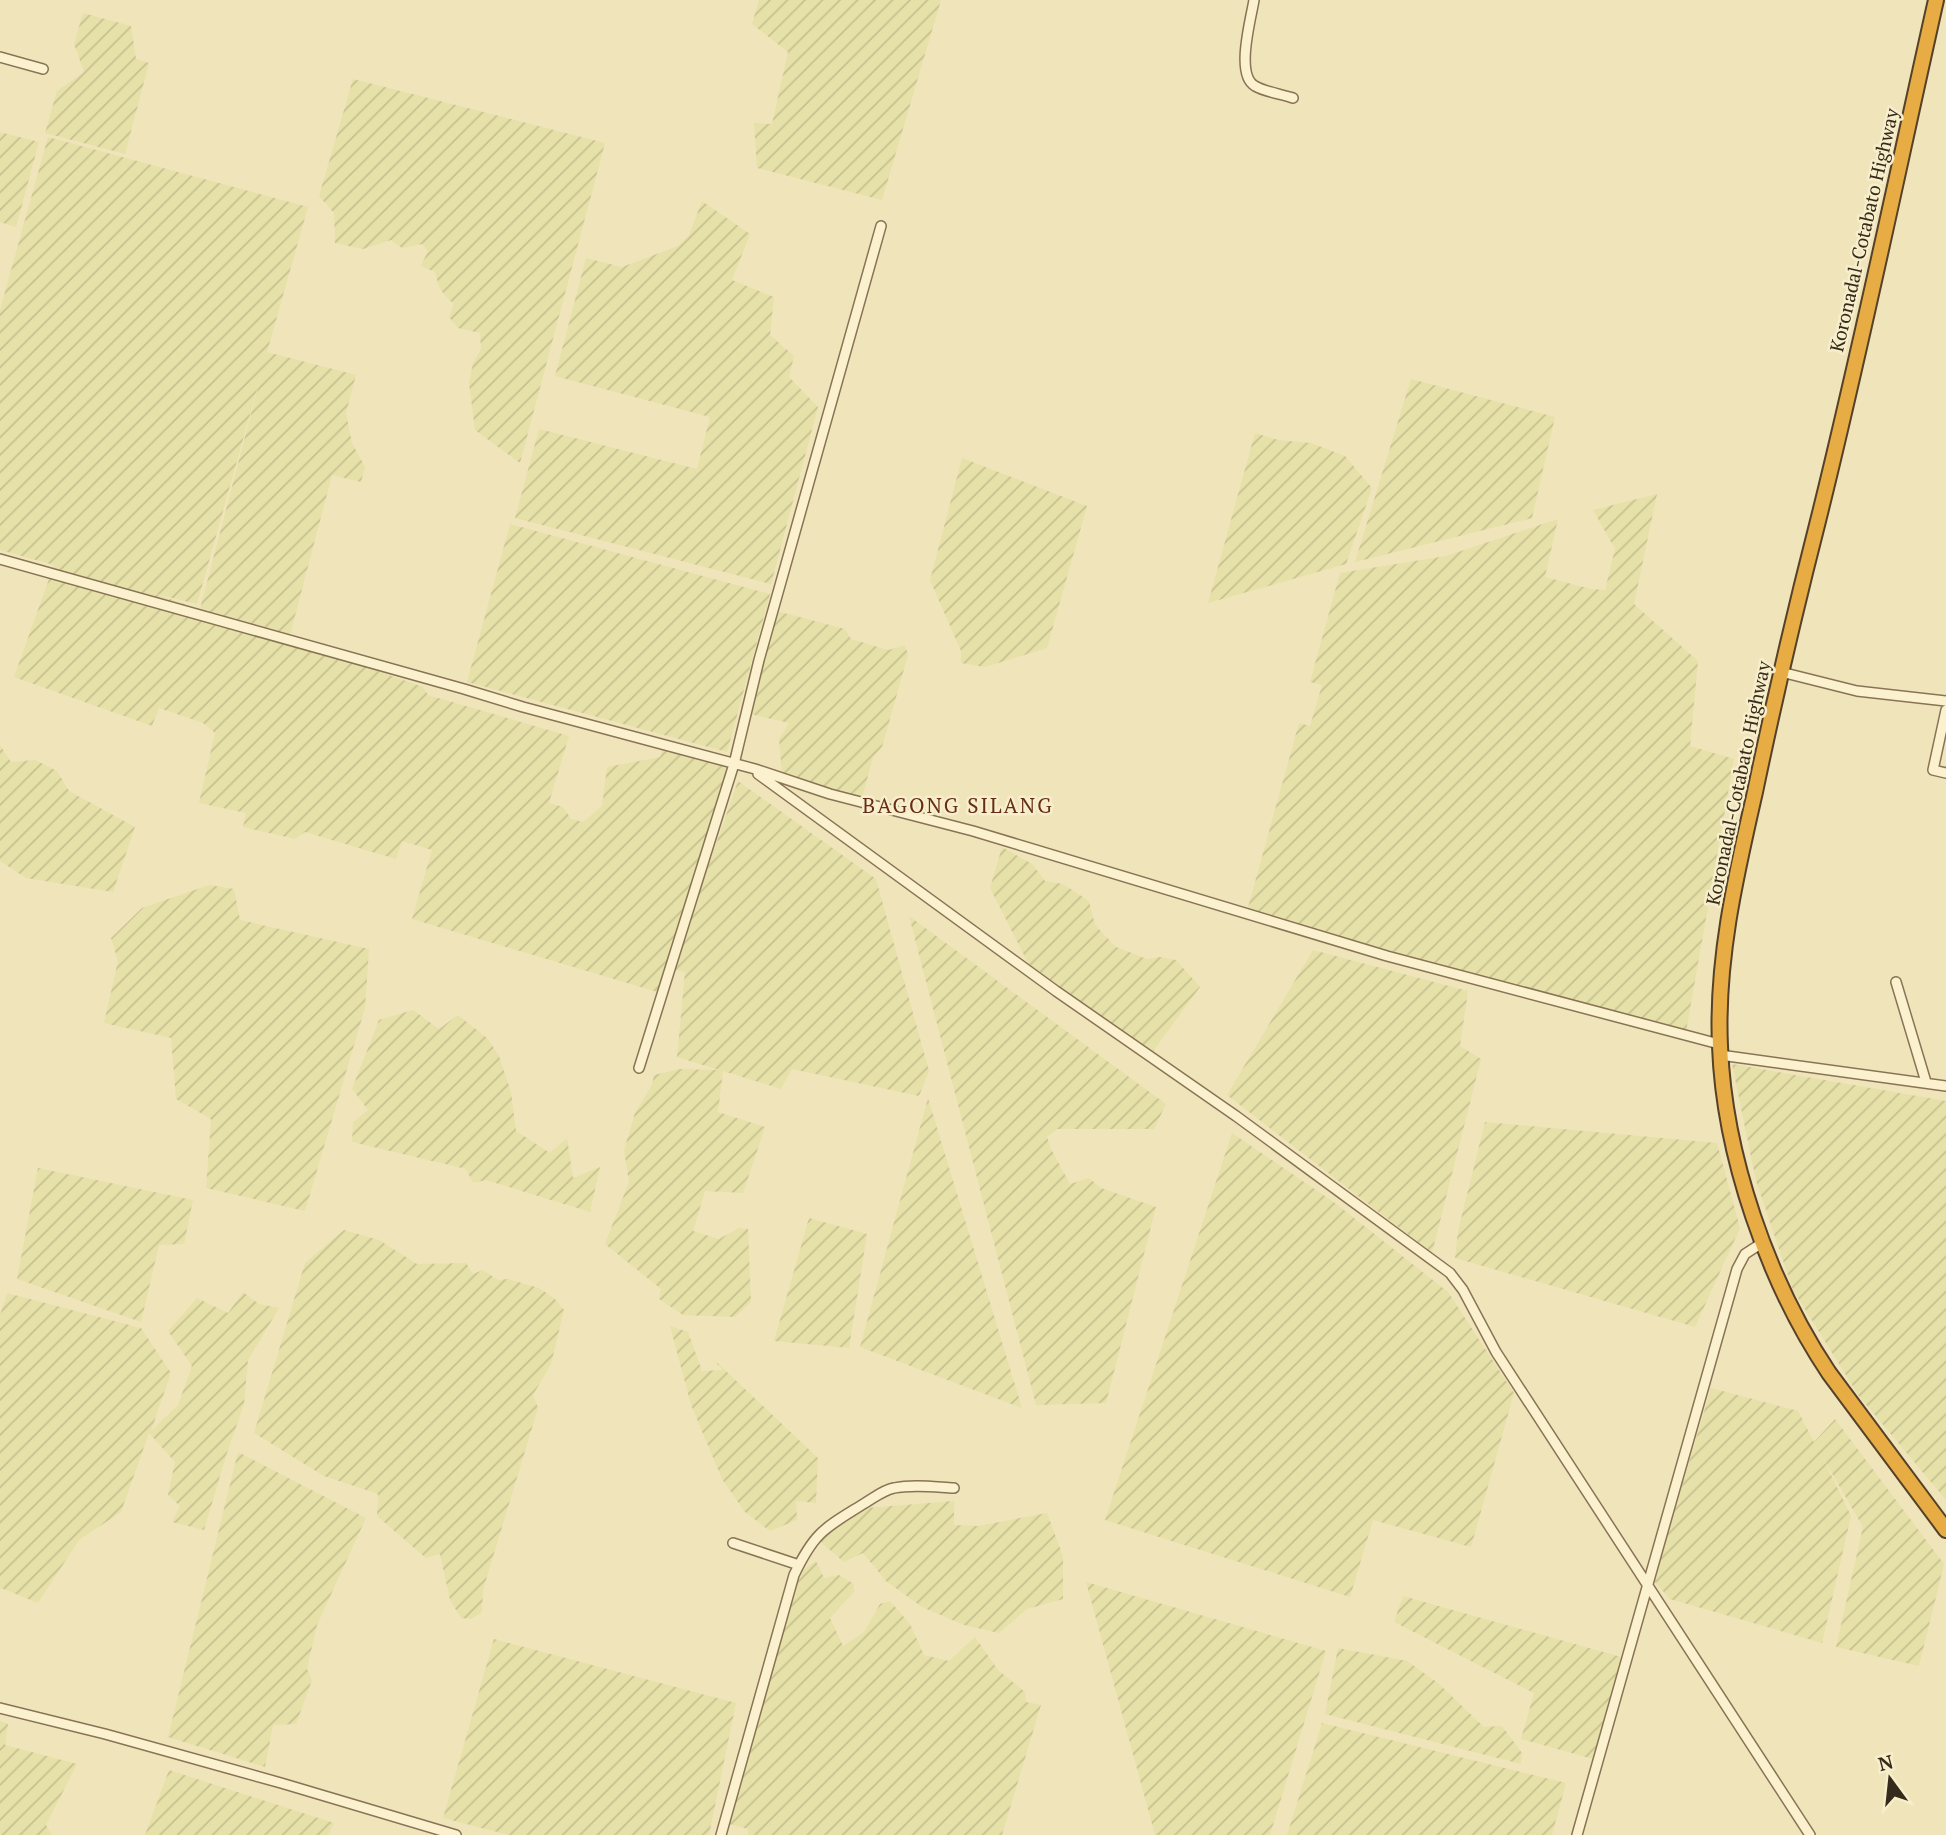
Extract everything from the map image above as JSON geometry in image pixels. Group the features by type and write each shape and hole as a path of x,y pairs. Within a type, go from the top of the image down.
{"highway":[{"name":"Koronadal-Cotabato Highway","path":"1936,0 1821,508 1781,672 1729,918 1721,981 1720,1050 1731,1135 1762,1243 1787,1301 1812,1347 1946,1530"}],"street":[{"path":"1254,0 1244,63 1249,82 1255,87 1293,98"},
{"path":"0,57 43,69"},
{"path":"639,1068 734,764 759,660 881,226"},
{"path":"0,559 523,707 751,768 830,794 922,817 1123,876 1245,915 1720,1050 1946,1086"},
{"path":"1781,672 1857,691 1946,701"},
{"path":"1946,710 1933,769 1946,773"},
{"path":"751,768 1056,991 1236,1116 1443,1267 1458,1282 1496,1352 1810,1835"},
{"path":"1896,982 1926,1082"},
{"path":"1577,1835 1737,1269 1745,1254 1762,1243"},
{"path":"721,1835 772,1650 799,1565 818,1534 885,1490 908,1486 954,1488"},
{"path":"733,1543 799,1565"},
{"path":"0,1707 281,1783 456,1835"}],"shaded area":[{"path":"759,0 941,0 882,200 757,168 754,123 772,124 788,52 752,24"},
{"path":"83,13 131,26 136,59 149,63 125,154 45,133 57,91 84,72 74,44"},
{"path":"353,79 605,143 520,463 475,430 469,383 473,363 481,349 480,333 458,328 449,317 454,304 439,287 435,272 421,266 428,251 422,244 402,248 391,240 363,249 335,243 334,213 319,196"},
{"path":"0,132 39,142 16,227 0,222"},
{"path":"48,137 308,207 267,352 356,375 346,413 352,443 365,467 361,482 332,475 290,635 243,624 423,687 428,695 569,736 549,803 563,807 571,819 583,822 602,806 607,767 660,757 663,748 732,768 676,959 738,781 876,879 929,1071 919,1096 792,1069 781,1089 723,1071 718,1112 765,1127 743,1193 705,1191 693,1231 719,1239 739,1228 748,1229 751,1302 735,1317 683,1315 659,1299 661,1289 605,1244 629,1182 624,1150 635,1113 652,1085 654,1075 679,1069 719,1070 677,1057 685,972 672,969 664,994 412,919 432,850 402,841 396,859 305,832 295,839 243,827 246,813 199,803 215,733 203,723 159,708 152,726 14,677 54,565 0,550 0,310","holes":["263,368 200,609 152,593 197,604"]},
{"path":"702,201 750,234 732,280 774,297 770,335 794,356 789,377 818,407 771,584 515,518 539,429 697,469 710,417 555,376 586,258 622,267 678,246 689,235"},
{"path":"1411,379 1555,417 1532,518 1355,562"},
{"path":"1255,433 1278,440 1311,443 1345,456 1372,488 1346,564 1208,603"},
{"path":"962,458 1087,506 1047,648 985,667 961,663 961,651 930,580"},
{"path":"1657,494 1634,604 1698,661 1690,746 1734,759 1686,1032 1247,911 1299,723 1310,726 1322,685 1310,682 1340,573 1446,556 1558,519 1545,577 1605,590 1615,549 1593,510"},
{"path":"510,524 770,594 727,752 467,682"},
{"path":"773,610 845,629 851,639 888,650 905,645 908,655 882,747 873,757 862,798 782,773 779,739 789,723 746,713"},
{"path":"0,745 11,762 35,760 57,771 69,791 135,827 113,892 26,878 0,861"},
{"path":"1002,847 1032,864 1045,881 1063,884 1089,901 1095,925 1116,947 1147,959 1160,957 1176,960 1200,987 1151,1054 1028,963 990,888"},
{"path":"209,885 234,889 240,920 369,949 365,1008 305,1211 206,1188 211,1119 176,1099 171,1038 104,1023 118,961 111,938 142,908"},
{"path":"909,916 1166,1104 1154,1129 1057,1129 1047,1137 1070,1184 1089,1178 1101,1188 1156,1207 1106,1403 1036,1405"},
{"path":"1313,950 1468,991 1460,1046 1481,1059 1432,1253 1227,1095"},
{"path":"413,1010 439,1029 458,1015 487,1038 499,1056 511,1092 516,1131 550,1153 567,1138 573,1178 600,1167 590,1212 486,1180 473,1183 466,1169 352,1142 353,1122 368,1110 352,1089 379,1020"},
{"path":"1732,1064 1946,1101 1946,1500 1859,1396 1793,1290 1756,1181"},
{"path":"928,1098 1022,1408 860,1347"},
{"path":"1485,1122 1717,1143 1740,1228 1695,1327 1455,1258 1458,1231"},
{"path":"1232,1133 1335,1203 1448,1292 1514,1393 1471,1547 1373,1520 1350,1597 1105,1520"},
{"path":"38,1168 193,1200 184,1244 159,1245 141,1322 17,1279"},
{"path":"809,1218 867,1234 849,1348 774,1341"},
{"path":"344,1230 379,1240 417,1264 466,1263 473,1274 483,1270 498,1280 508,1279 539,1288 554,1298 564,1310 551,1364 533,1395 538,1408 483,1590 482,1612 471,1619 461,1618 450,1600 440,1554 426,1558 377,1516 378,1494 324,1476 254,1433 305,1263"},
{"path":"243,1292 259,1304 279,1308 248,1360 244,1404 204,1530 172,1522 180,1506 168,1495 175,1462 149,1433 121,1512 79,1540 38,1603 1,1588 0,1590 0,1315 7,1293 141,1328 171,1373 151,1431 178,1405 192,1366 168,1331 197,1298 228,1313"},
{"path":"670,1326 688,1332 702,1371 723,1370 708,1354 818,1458 816,1503 796,1501 797,1520 770,1531 745,1512 722,1479 691,1405"},
{"path":"1711,1388 1798,1411 1814,1442 1835,1419 1944,1564 1919,1666 1836,1647 1863,1527 1823,1458 1851,1516 1822,1643 1670,1599 1654,1581"},
{"path":"238,1452 366,1518 317,1625 307,1669 312,1680 296,1724 273,1725 265,1767 168,1737"},
{"path":"954,1501 954,1525 978,1526 1047,1513 1063,1556 1063,1599 1027,1609 999,1633 964,1625 922,1607 886,1581 863,1553 844,1562 817,1539 867,1508"},
{"path":"816,1561 824,1578 839,1575 854,1584 854,1592 830,1618 843,1646 864,1632 880,1604 890,1601 910,1624 924,1655 949,1661 975,1637 998,1670 1025,1692 1026,1702 1041,1705 1002,1835 748,1835 748,1829 721,1822 792,1577"},
{"path":"1086,1582 1326,1651 1270,1835 1155,1835"},
{"path":"1403,1596 1621,1657 1593,1759 1521,1739 1534,1693 1394,1622"},
{"path":"494,1639 736,1703 709,1835 509,1835 443,1818"},
{"path":"1338,1648 1407,1661 1438,1683 1484,1727 1502,1726 1522,1753 1521,1764 1325,1714"},
{"path":"0,1721 8,1724 5,1745 77,1764 46,1825 52,1835 0,1835"},
{"path":"1322,1723 1566,1783 1552,1835 1287,1835"},
{"path":"169,1770 334,1823 328,1835 145,1835"}],"district":[{"name":"BAGONG SILANG","path":"958,806"}]}
